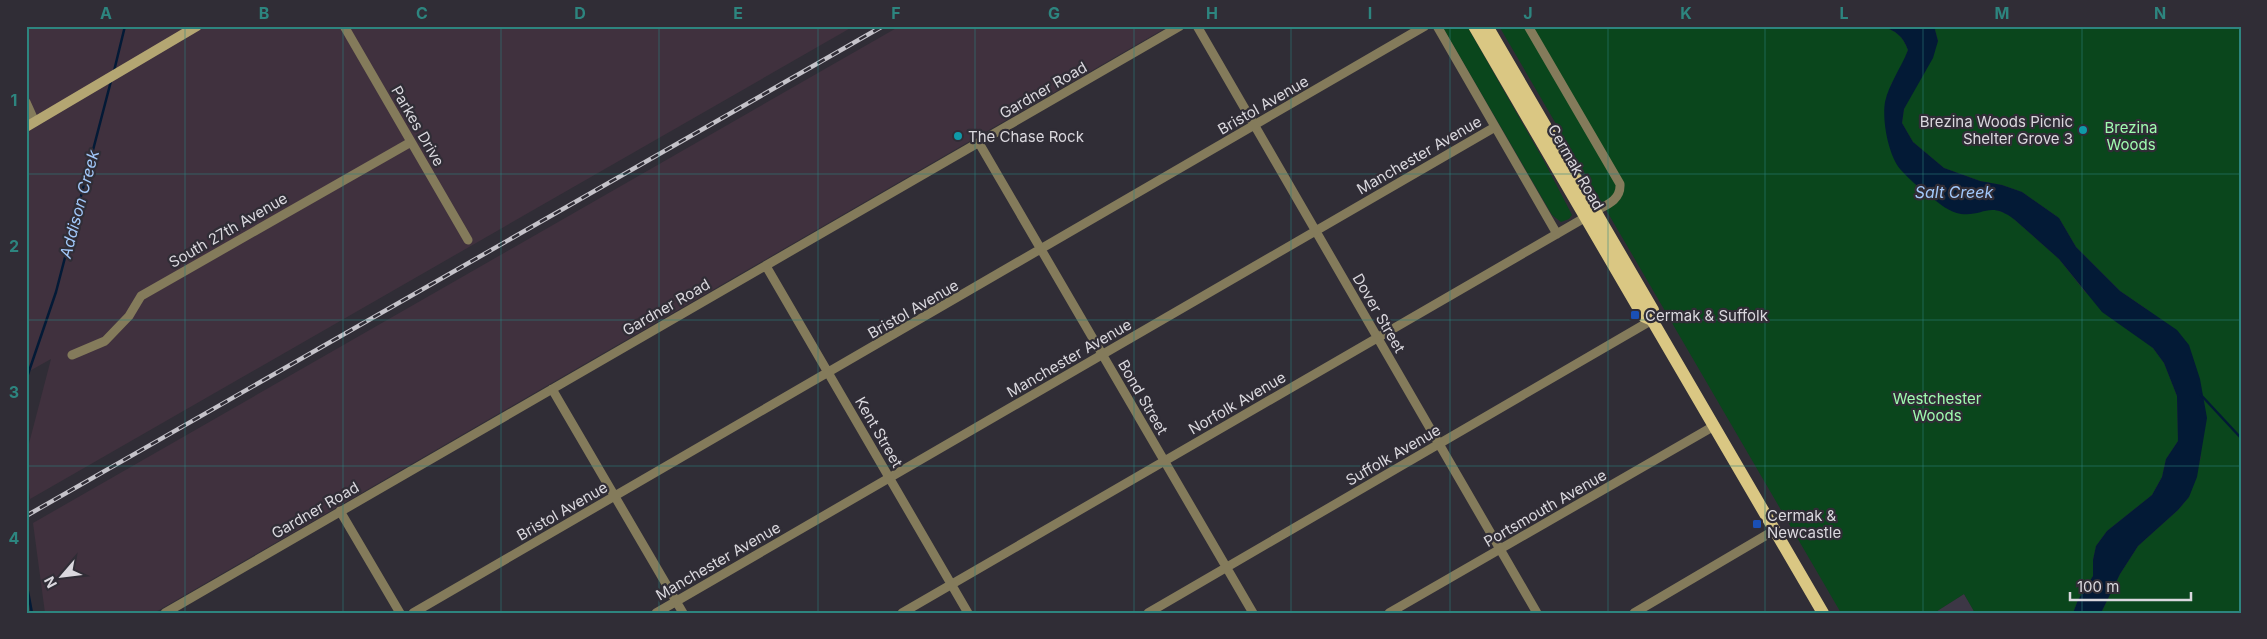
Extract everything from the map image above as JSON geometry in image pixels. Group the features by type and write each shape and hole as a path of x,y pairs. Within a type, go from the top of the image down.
{"main road":[{"path":"31,124 197,26"},
{"name":"Cermak Road","path":"1474,26 1591,214"},
{"name":"Cermak Road","path":"1487,26 1591,214 1643,316 1652,320 1823,613"}],"street":[{"name":"Parkes Drive","path":"344,26 468,240"},
{"name":"Gardner Road","path":"165,613 1180,26"},
{"name":"Dover Street","path":"1197,26 1537,613"},
{"name":"Bristol Avenue","path":"413,613 1042,250 1425,26"},
{"path":"1437,26 1557,234"},
{"name":"Cermak Road","path":"1528,26 1620,184 1620,192 1616,199 1591,214"},
{"path":"26,102 31,124"},
{"name":"Manchester Avenue","path":"656,613 1495,127"},
{"name":"South 27th Avenue","path":"72,355 105,341 129,316 141,296 411,142"},
{"name":"Bond Street","path":"979,143 1253,613"},
{"name":"Norfolk Avenue","path":"902,613 1591,214"},
{"name":"Kent Street","path":"766,266 968,613"},
{"name":"Suffolk Avenue","path":"1148,613 1652,320"},
{"path":"552,389 683,613"},
{"name":"Portsmouth Avenue","path":"1389,613 1714,426"},
{"path":"340,511 400,613"},
{"path":"1634,613 1775,530"}],"shaded area":[{"path":"26,26 854,26 30,499 26,455 51,359 26,373"},
{"path":"900,26 1169,26 154,613 45,613 33,523"},
{"path":"1964,594 1975,613 1934,613"}],"green space":[{"path":"1442,26 1467,26 1544,161 1572,215 1569,219 1561,222 1552,215"},
{"name":"Westchester Woods","path":"1499,26 1882,26 1895,32 1904,41 1908,50 1900,72 1891,84 1899,167 1920,189 1974,213 1987,209 2008,214 2059,259 2085,292 2153,348 2164,363 2177,396 2178,441 2166,459 2162,477 2152,495 2107,531 2096,546 2093,560 2093,576 2078,600 2073,613 1975,613 1964,594 1934,613 1841,613"},
{"name":"Brezina Woods","path":"1934,26 2241,26 2241,613 2101,613 2120,574 2138,546 2178,510 2189,497 2201,457 2148,310 2120,291 2076,247 2059,218 2022,192 2002,185 1980,181 1944,168 1913,142 1902,123 1904,109 1938,41"}],"water":[{"name":"Salt Creek","path":"1882,26 1934,26 1938,41 1933,58 1904,109 1902,123 1913,142 1944,168 1980,181 2002,185 2022,192 2059,218 2076,247 2120,291 2177,330 2189,345 2200,379 2207,418 2197,477 2189,497 2178,510 2138,546 2120,574 2101,613 2073,613 2078,600 2093,576 2093,560 2096,546 2107,531 2152,495 2162,477 2166,459 2178,441 2177,396 2164,363 2153,348 2102,312 2059,259 2015,220 2006,214 1993,210 1969,214 1953,211 1941,205 1923,191 1900,169 1889,146 1884,109 1889,89 1908,50 1904,41 1898,35"}],"waterway":[{"name":"Addison Creek","path":"114,71 125,26"},
{"name":"Addison Creek","path":"26,380 56,292 111,81"},
{"path":"2201,395 2241,438"},
{"name":"Addison Creek","path":"26,581 32,613"}],"railway":[{"path":"26,516 883,26"}],"place":[{"name":"Brezina Woods Picnic Shelter Grove 3","path":"2083,130"},
{"name":"The Chase Rock","path":"958,136"},
{"name":"Cermak & Suffolk","path":"1635,315"},
{"name":"Cermak & Newcastle","path":"1757,524"}]}
